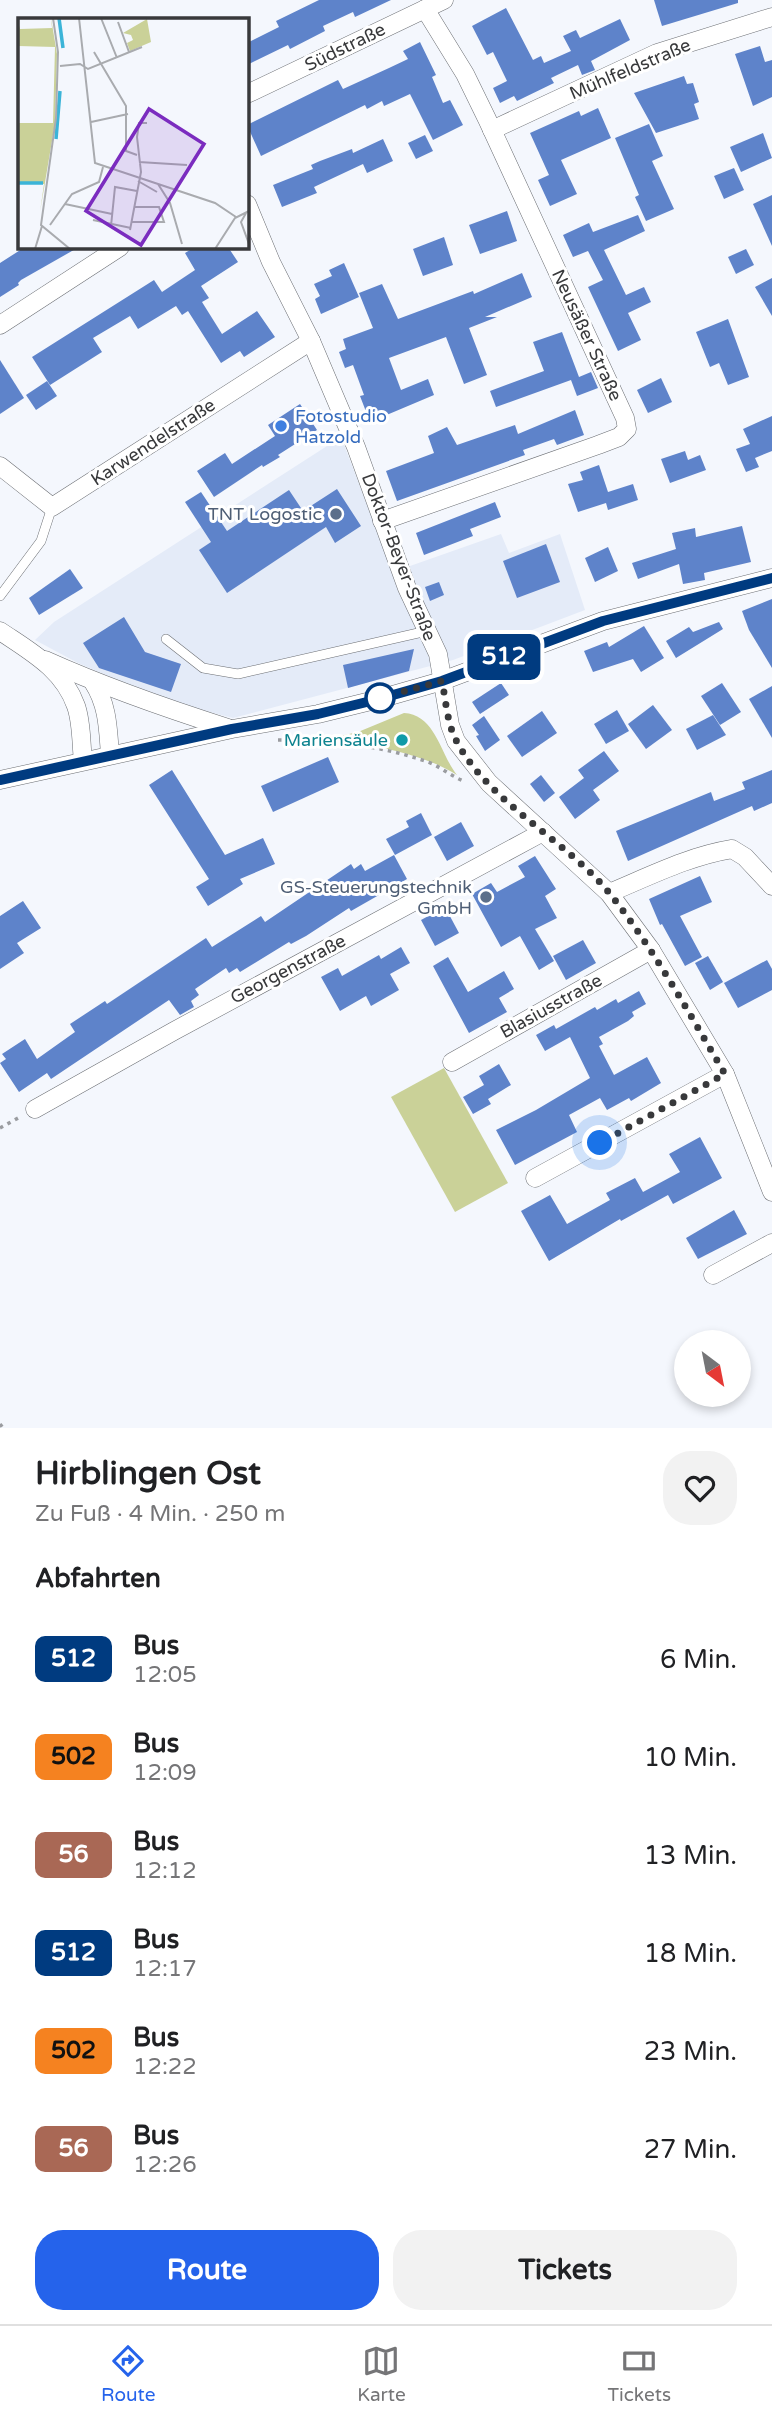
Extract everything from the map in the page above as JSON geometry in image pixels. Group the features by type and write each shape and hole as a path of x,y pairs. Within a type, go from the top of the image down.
{"street":[{"name":"Südstraße","path":"248,94 444,0"},
{"name":"Neusäßer Straße","path":"382,521 598,445 619,437 627,429 625,418 466,74 425,9"},
{"name":"Mühlfeldstraße","path":"492,130 657,53 772,17"},
{"name":"Doktor-Beyer-Straße","path":"248,206 271,262 311,341 356,447 407,587 438,654 456,741 489,783 609,893 651,950 725,1074 772,1192"},
{"path":"0,325 118,248"},
{"name":"Karwendelstraße","path":"52,507 311,341"},
{"path":"0,466 52,507"},
{"path":"0,780 232,729 318,714 442,681 603,621 772,578"},
{"path":"0,631 45,660 93,682 154,705 232,729"},
{"path":"45,660 67,688 77,708 83,761"},
{"path":"93,682 107,713 110,755"},
{"name":"Georgenstraße","path":"34,1109 543,832"},
{"path":"609,893 710,853 732,849 745,856 772,886"},
{"name":"Blasiusstraße","path":"452,1062 651,950"},
{"path":"535,1178 725,1074"},
{"path":"713,1275 772,1243"}],"lane":[{"path":"0,596 41,541 52,507"},
{"path":"166,639 203,668 238,674 427,631"}],"path":[{"path":"277,740 314,740 365,747 429,762 470,783 489,783"},
{"path":"0,1128 34,1109"}],"shaded area":[{"path":"341,437 393,572 501,534 509,553 560,534 585,610 453,660 233,718 163,700 78,663 35,640 54,622"}],"green space":[{"path":"404,713 415,715 430,728 457,775 411,755 327,739 358,732"},
{"path":"444,1068 508,1183 455,1212 391,1097"}],"building":[{"path":"319,0 391,0 355,17 353,12 323,26 325,31 290,49 288,45 248,65 248,42 279,27 276,21"},
{"path":"654,0 738,0 738,3 662,26"},
{"path":"506,8 533,60 541,56 544,63 571,51 563,36 576,30 580,38 620,19 630,40 591,61 595,70 582,75 578,65 551,78 554,83 517,101 514,96 500,103 493,88 507,81 493,52 487,55 472,26"},
{"path":"420,42 436,75 432,77 443,103 450,100 463,125 433,140 410,94 384,106 382,101 367,109 365,105 261,156 248,125 338,80 343,89 408,59 403,51"},
{"path":"760,46 765,62 772,60 772,97 753,106 735,54"},
{"path":"684,76 687,84 693,83 699,102 694,104 699,119 656,133 634,93"},
{"path":"598,108 611,138 561,160 577,194 550,206 538,180 549,175 530,133 579,111 581,116"},
{"path":"649,124 663,156 652,161 674,209 646,221 635,197 639,195 615,138"},
{"path":"763,133 772,158 741,172 730,147"},
{"path":"425,135 433,151 416,159 408,143"},
{"path":"383,139 393,161 367,173 363,164 314,187 317,193 282,207 273,185 313,169 311,165 320,161 352,149 353,153"},
{"path":"734,168 744,190 724,199 714,176"},
{"path":"772,195 772,246 753,204"},
{"path":"507,211 517,241 480,254 469,225"},
{"path":"638,215 645,231 604,250 626,295 644,287 651,302 628,313 641,340 618,351 588,287 603,280 588,251 573,257 563,235 589,223 593,232"},
{"path":"444,237 453,265 423,276 413,249"},
{"path":"23,248 77,248 21,280 19,285 0,297 0,263"},
{"path":"193,248 229,248 238,262 201,286 209,298 202,302 222,334 257,311 275,337 244,357 240,351 221,363 188,311 182,315 176,306 138,329 130,316 93,338 102,352 50,385 32,357 154,280 162,292 195,270 185,253"},
{"path":"746,249 754,265 736,274 728,257"},
{"path":"344,263 359,297 321,314 315,299 320,296 314,284 332,276 329,270"},
{"path":"522,273 532,297 485,317 497,317 469,328 487,375 464,384 446,337 389,358 401,390 428,379 434,395 370,422 360,396 364,395 353,365 345,368 339,352 346,349 343,339 373,328 359,293 382,284 398,319 473,291 474,294"},
{"path":"772,278 772,316 755,287"},
{"path":"728,319 749,377 728,385 719,363 710,367 696,332"},
{"path":"562,332 579,377 591,372 598,388 577,396 571,380 496,407 490,391 544,371 533,342"},
{"path":"0,360 24,398 0,414"},
{"path":"661,378 672,402 648,413 637,390"},
{"path":"47,381 57,396 36,410 26,395"},
{"path":"300,404 317,430 278,455 280,457 263,467 262,465 214,497 197,471 225,453 232,464 275,436 268,425"},
{"path":"575,410 584,435 557,445 554,439 523,450 525,455 397,501 386,471 434,453 428,436 447,427 457,445 515,425 518,434"},
{"path":"772,416 772,451 755,458 759,467 746,472 736,449 750,444 743,429"},
{"path":"685,451 688,460 700,455 706,470 670,483 661,459"},
{"path":"599,465 608,492 633,484 638,500 608,510 606,503 578,512 568,484 583,480 580,472"},
{"path":"337,489 361,526 335,543 326,527 227,593 199,550 211,542 185,502 201,492 227,531 289,490 303,511"},
{"path":"495,502 501,517 470,529 473,536 424,555 416,533"},
{"path":"742,526 751,562 704,573 705,580 683,584 679,564 638,579 632,563 676,549 672,533 695,528 696,537"},
{"path":"546,544 560,582 517,598 503,561"},
{"path":"608,547 618,571 595,582 585,558"},
{"path":"70,569 83,588 39,615 29,598"},
{"path":"439,582 444,595 430,601 425,587"},
{"path":"772,599 772,668 749,630 742,611"},
{"path":"124,617 145,652 181,664 171,692 99,668 83,643"},
{"path":"719,622 723,629 676,658 666,641 689,627 693,632"},
{"path":"644,626 664,658 641,672 633,659 593,672 584,651 607,642 609,647"},
{"path":"414,649 409,671 348,688 343,665"},
{"path":"501,683 509,695 480,714 472,702"},
{"path":"722,683 741,712 720,725 701,696"},
{"path":"772,686 772,738 749,699"},
{"path":"653,705 672,730 646,749 628,724"},
{"path":"617,710 629,731 606,744 594,724"},
{"path":"542,711 557,733 522,757 507,736"},
{"path":"713,715 726,735 697,750 686,729"},
{"path":"484,716 500,740 485,751 472,725"},
{"path":"604,751 619,771 593,790 600,800 575,819 559,797 584,778 578,770"},
{"path":"328,757 339,782 273,812 261,786"},
{"path":"172,770 225,855 263,838 275,864 240,879 243,884 208,906 196,887 209,879 149,785"},
{"path":"772,770 772,803 754,811 752,806 628,861 616,831 711,792 714,801 745,789 742,782"},
{"path":"541,775 555,793 544,802 530,784"},
{"path":"421,813 432,835 395,855 386,839 409,827 406,821"},
{"path":"461,822 474,846 447,861 434,837"},
{"path":"394,855 407,879 351,911 349,908 306,936 291,944 289,942 240,972 237,968 229,973 226,968 195,989 199,995 191,1001 194,1007 180,1015 169,1000 51,1079 47,1073 19,1092 0,1063 6,1059 2,1054 25,1039 37,1059 75,1032 70,1024 105,1001 107,1004 206,938 212,947 261,916 265,922 351,864 354,869 361,864 365,871"},
{"path":"535,856 556,889 545,896 557,918 535,929 554,961 539,970 520,936 501,947 472,894 491,883 497,892 525,877 518,866"},
{"path":"700,876 712,902 680,916 702,957 685,966 662,924 660,925 649,899"},
{"path":"23,901 41,928 17,943 24,953 0,969 0,916"},
{"path":"445,907 459,933 435,946 421,920"},
{"path":"583,940 596,963 566,980 553,956"},
{"path":"401,947 410,963 390,974 399,990 371,1006 366,996 340,1011 321,977 338,968 342,976 379,955 381,959"},
{"path":"708,956 723,982 710,990 695,963"},
{"path":"448,957 468,992 504,971 514,989 499,998 507,1012 469,1033 433,966"},
{"path":"767,960 772,969 772,990 738,1008 724,983"},
{"path":"639,991 646,1004 632,1012 634,1016 628,1021 599,1037 603,1044 599,1046 614,1075 647,1057 661,1083 631,1101 629,1098 607,1110 600,1098 569,1115 577,1132 515,1165 496,1130 590,1078 570,1037 545,1051 536,1035 554,1025 556,1029 595,1007 597,1010 616,999 618,1003"},
{"path":"499,1064 511,1085 488,1099 491,1104 473,1114 463,1097 484,1085 479,1076"},
{"path":"700,1137 722,1178 673,1204 668,1195 621,1221 620,1219 549,1261 521,1211 550,1195 567,1224 610,1200 606,1193 635,1178 643,1192 680,1172 669,1154"},
{"path":"734,1210 747,1234 698,1259 686,1238"}],"bus line":[{"name":"512","path":"0,780 379,699 442,681 603,621 772,578"}],"place":[{"name":"Fotostudio Hatzold","path":"281,426"},
{"name":"TNT Logostic","path":"336,514"},
{"name":"Mariensäule","path":"402,740"},
{"name":"GS-Steuerungstechnik GmbH","path":"486,897"}],"route":[{"path":"380,698 442,681 450,724 465,755 489,783 609,893 651,950 725,1074 600,1143"}]}
